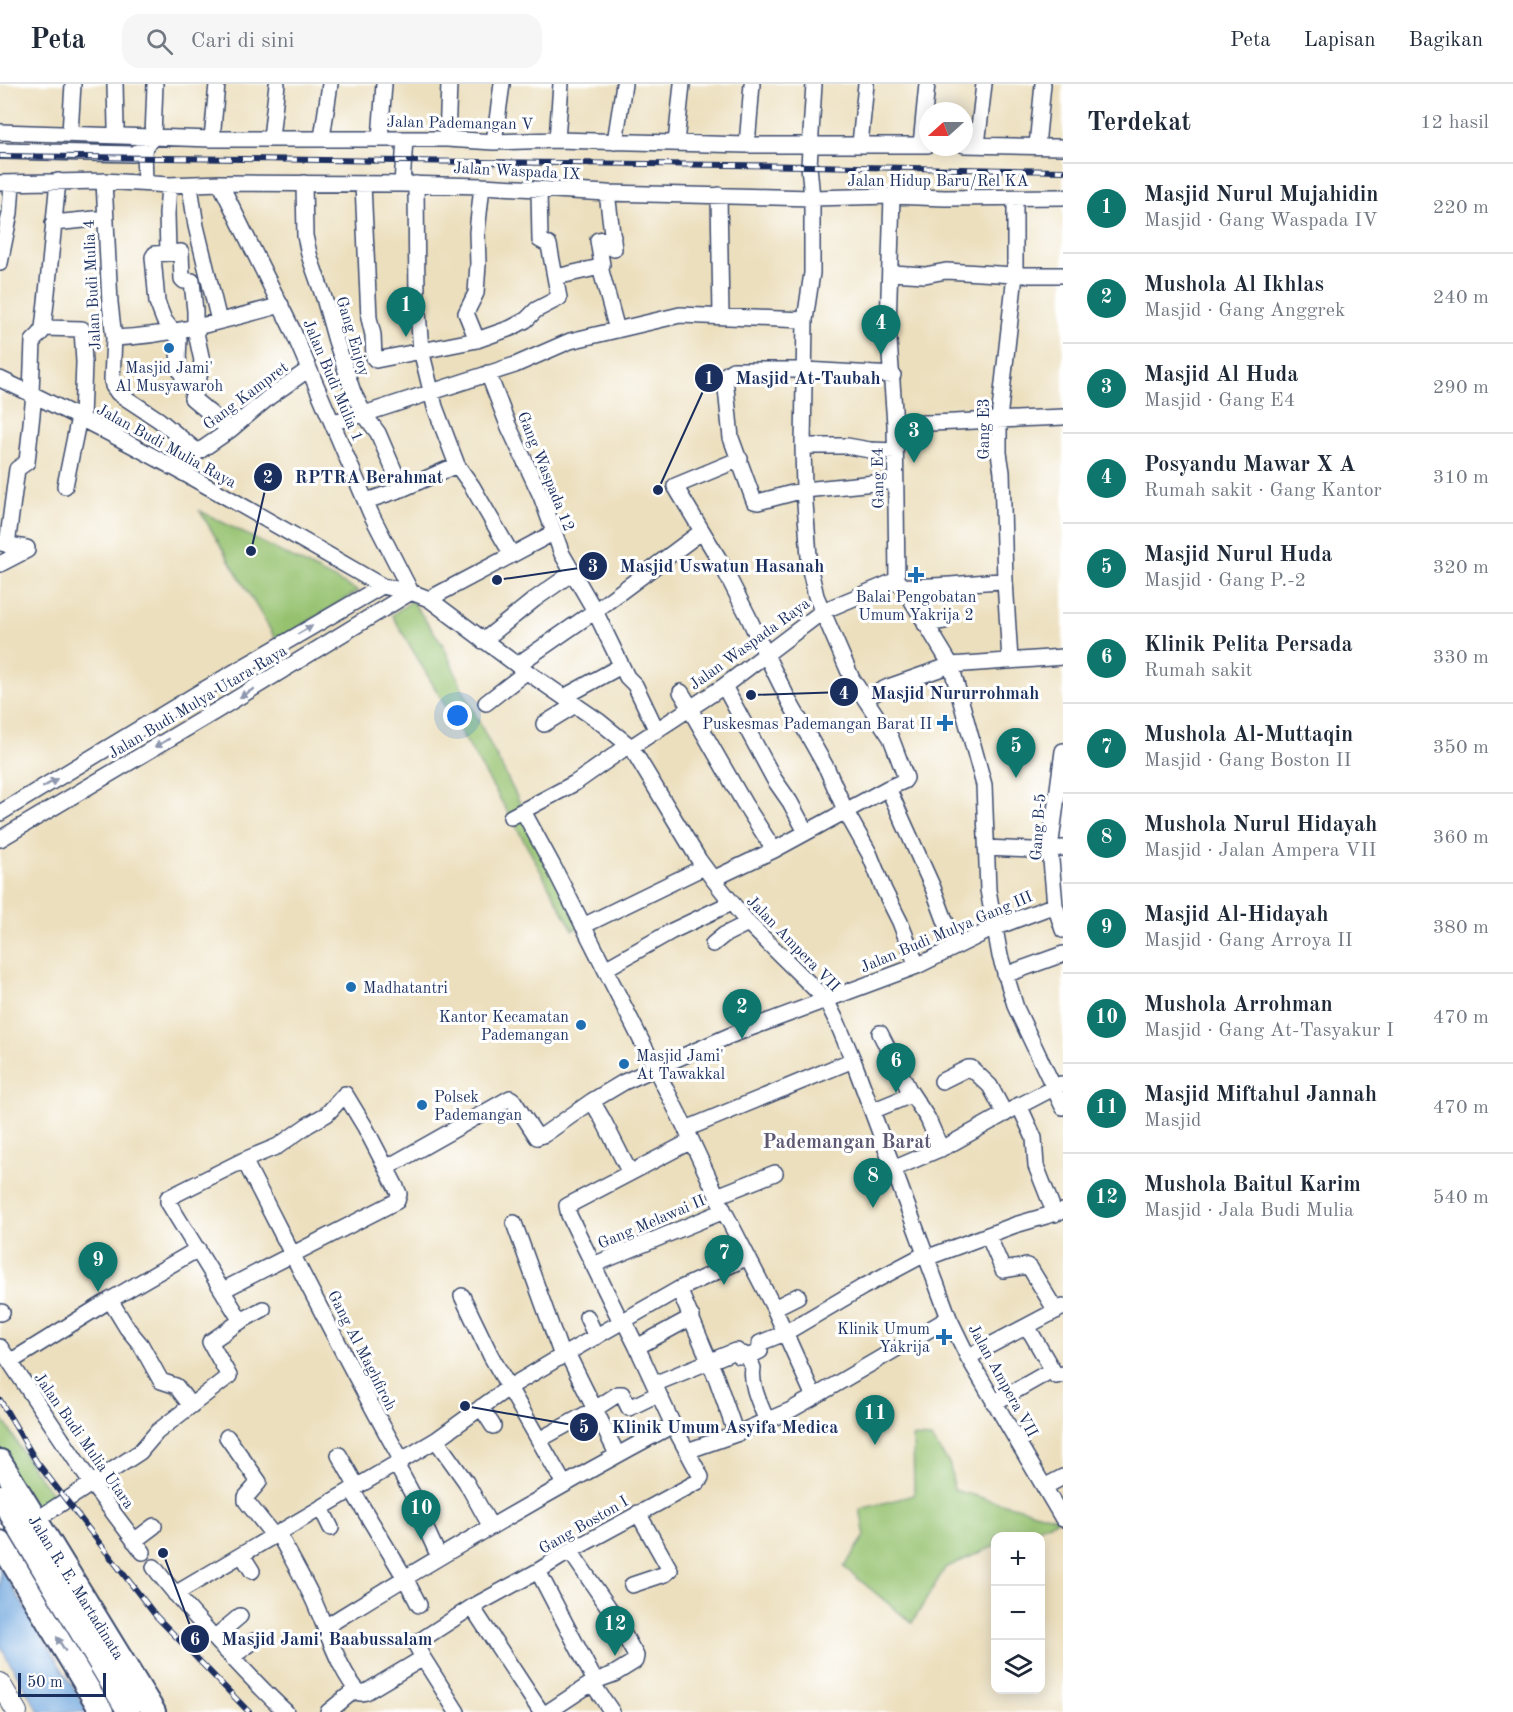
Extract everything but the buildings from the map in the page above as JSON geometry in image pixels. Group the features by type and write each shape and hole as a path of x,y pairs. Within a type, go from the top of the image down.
{"highway":[{"name":"Jalan R. E. Martadinata","path":"0,1461 154,1712"},
{"name":"Jalan R. E. Martadinata","path":"0,1496 128,1712"},
{"path":"0,1504 128,1712"},
{"path":"0,1542 102,1712"}],"main road":[{"path":"0,1683 17,1712"}],"street":[{"path":"70,133 73,84"},
{"path":"115,84 116,127"},
{"path":"0,152 133,154 144,149 153,136 155,84"},
{"path":"212,139 217,84"},
{"path":"271,138 277,84"},
{"path":"322,138 330,84"},
{"path":"380,139 384,84"},
{"path":"447,139 449,84"},
{"path":"494,142 502,84"},
{"path":"557,140 561,84"},
{"path":"615,142 624,84"},
{"path":"676,143 682,84"},
{"path":"747,145 752,84"},
{"path":"814,84 809,144 812,273 805,320 803,446 810,570 816,596 852,679 891,738 906,778 774,850 708,873 584,926 774,1308 814,1397"},
{"path":"860,144 866,84"},
{"path":"926,102 927,84"},
{"path":"973,136 984,84"},
{"path":"1037,146 1043,84"},
{"name":"Jalan Pademangan V","path":"0,132 212,139 447,139 494,142 557,140 747,145 919,145"},
{"path":"405,139 421,350 435,407 457,465 472,486 512,555"},
{"path":"973,145 1063,147"},
{"path":"144,149 145,183"},
{"path":"0,564 27,550 4,544 17,470 27,462 33,394 33,341 43,328 58,181"},
{"name":"Jalan Waspada IX","path":"6,183 104,181 190,186 220,183 409,184 607,193 812,198"},
{"name":"Jalan Budi Mulia 4","path":"104,181 114,338 113,386 118,393 159,420 198,452"},
{"path":"0,263 10,213 6,183"},
{"name":"Jalan Budi Mulia 1","path":"220,183 281,305 366,501 411,592"},
{"name":"Gang Enjoy","path":"304,183 305,236 310,258 353,392 364,414 378,433 402,489"},
{"path":"363,184 369,318 376,360 477,340 511,328 526,320 536,310 560,298 549,245 540,240 539,189"},
{"path":"168,252 167,214 170,185"},
{"path":"190,186 196,226 219,321"},
{"path":"477,340 466,313 476,293 477,232 482,186"},
{"path":"607,193 613,243 598,240 602,265 600,267 617,330"},
{"path":"719,195 722,316"},
{"name":"Gang E4","path":"891,196 889,338 893,375 900,583"},
{"name":"Jalan Hidup Baru/Rel KA","path":"812,198 1063,197"},
{"name":"Gang E3","path":"1010,660 999,419 1015,275 1015,198"},
{"path":"53,223 105,218"},
{"path":"197,388 187,385 179,371 179,339 164,320 157,302 153,257 156,254 180,251 182,279 192,281 195,328 202,361 197,388 192,397 230,430"},
{"path":"556,277 600,267"},
{"path":"891,273 924,275 946,271 1063,275"},
{"path":"114,338 143,337 195,328 281,305"},
{"path":"333,422 514,365 570,341 680,315 805,320"},
{"path":"43,328 82,329 84,363 80,418 65,486"},
{"name":"Gang Kampret","path":"171,467 230,430 268,398 309,369"},
{"path":"893,375 805,370 733,370 725,378 731,438 756,502 804,490 896,481"},
{"name":"Gang Waspada 12","path":"488,373 508,425 541,495 562,554 595,611 627,677 635,685 657,731"},
{"name":"Jalan Budi Mulia Raya","path":"0,379 80,418 171,467 382,586 411,592"},
{"path":"895,424 1063,417"},
{"path":"803,446 847,446 895,451"},
{"path":"740,459 675,486 720,561 765,655 827,769 846,812 869,853 917,966"},
{"path":"366,501 402,489 457,465"},
{"path":"486,703 522,669 701,532"},
{"path":"429,599 553,533"},
{"path":"483,641 534,599 572,573"},
{"path":"900,583 938,586 1005,581"},
{"path":"900,583 951,665 984,785 988,890 1005,975 1016,1008 1059,1085 1063,1107"},
{"name":"Jalan Waspada Raya","path":"584,926 517,814 575,783 657,731 724,686 823,611 900,583"},
{"name":"Jalan Budi Mulya Utara Raya","path":"0,813 200,692 382,586"},
{"name":"Jalan Budi Mulya Utara Raya","path":"0,839 411,592"},
{"name":"Jalan Ampera VII","path":"411,592 429,599 483,641 600,722 630,746 708,873 731,903 748,923 826,1000 853,1060 950,1318 968,1357 1063,1519"},
{"path":"925,624 944,621"},
{"path":"865,698 888,687 951,665 1063,657"},
{"path":"544,724 570,701 621,666"},
{"path":"724,686 774,779 790,802 806,832"},
{"path":"200,692 212,713"},
{"path":"681,692 774,850"},
{"name":"Gang B-5","path":"1055,905 1063,751"},
{"path":"888,788 933,888 955,947"},
{"path":"986,848 1057,849"},
{"path":"605,969 672,930 731,903"},
{"name":"Jalan Budi Mulya Gang III","path":"386,1168 510,1098 537,1137 545,1134 611,1089 654,1068 729,1036 917,966 994,928 1055,905 1063,930"},
{"path":"713,944 724,934 748,923"},
{"path":"1005,975 1063,954"},
{"path":"880,1033 911,1095 928,1119 941,1149"},
{"path":"592,1101 630,1173 688,1135 853,1060"},
{"path":"942,1081 971,1068 990,1086 1005,1114"},
{"path":"893,1169 941,1149 1059,1085"},
{"path":"223,1290 397,1200 399,1194 345,1094 327,1114 278,1146 244,1160 168,1198 168,1202 241,1321"},
{"path":"872,1111 911,1095"},
{"path":"539,1440 618,1394 622,1394 629,1408 656,1389 709,1362 736,1351 739,1356 743,1354 748,1356 760,1351 759,1344 785,1333 863,1287 925,1256 1019,1223 1059,1213 1036,1166 1034,1138 1019,1105"},
{"name":"Gang Al Maghfiroh","path":"244,1160 399,1462 439,1557"},
{"name":"Gang Boston I","path":"423,1658 416,1645 418,1642 472,1606 699,1481 701,1477 567,1210 567,1206 630,1173"},
{"path":"717,1196 775,1173"},
{"name":"Gang Melawai II","path":"593,1265 724,1211"},
{"path":"514,1223 565,1354 617,1454"},
{"path":"968,1357 1061,1309 1030,1268 1026,1266 1003,1270 988,1235"},
{"path":"10,1362 198,1249"},
{"path":"175,1594 436,1440 508,1388 565,1354 679,1289 748,1257"},
{"path":"679,1289 692,1317 736,1434"},
{"path":"462,1296 508,1388 564,1484"},
{"path":"774,1308 798,1296"},
{"path":"110,1300 127,1328 141,1345 161,1381 176,1386 191,1406"},
{"path":"36,1520 140,1452 157,1432 229,1377 210,1342 263,1309"},
{"path":"586,1317 596,1337"},
{"path":"637,1347 692,1317"},
{"path":"687,1451 736,1434 766,1419 789,1411 950,1318"},
{"path":"994,1403 1058,1372 1027,1326"},
{"name":"Jalan Budi Mulia Utara","path":"0,1347 91,1483 138,1547 154,1526"},
{"path":"748,1356 753,1368 754,1386 766,1419"},
{"path":"481,1407 493,1426"},
{"path":"325,1627 564,1484 673,1425"},
{"path":"227,1437 259,1482 246,1497 246,1501 276,1535 312,1595 345,1672 356,1689 363,1694 423,1658 457,1712"},
{"path":"436,1440 471,1491 491,1527"},
{"path":"339,1455 354,1489 419,1605"},
{"path":"1044,1487 1063,1477"},
{"path":"321,1508 331,1528"},
{"path":"632,1586 670,1570 638,1513"},
{"path":"555,1710 593,1682 614,1674 635,1662 636,1656 609,1608 570,1551"},
{"path":"242,1555 252,1571"},
{"path":"154,1568 214,1638 286,1712"},
{"path":"538,1571 593,1682 612,1712"},
{"path":"472,1606 542,1712"},
{"path":"214,1638 240,1616"},
{"path":"232,1657 254,1641"},
{"path":"328,1712 356,1689"}],"green space":[{"path":"200,511 358,591 277,641"},
{"path":"412,601 443,645 464,692 582,926 573,930 513,821 392,615"},
{"path":"0,1414 30,1465 61,1504 43,1515 0,1461"},
{"path":"913,1437 931,1438 950,1465 954,1490 1060,1519 1028,1532 991,1532 991,1548 945,1568 912,1623 844,1567 865,1536 860,1509 914,1495"}],"water":[{"path":"0,1567 88,1712 39,1712 0,1646"}],"railway":[{"path":"0,156 1063,171"},
{"path":"0,1400 36,1461 156,1616 249,1712"}],"place":[{"name":"Masjid Nurul Mujahidin","path":"406,337"},
{"name":"Masjid Jami' Al Musyawaroh","path":"169,348"},
{"name":"Posyandu Mawar X A","path":"881,355"},
{"name":"Masjid Al Huda","path":"914,463"},
{"name":"Masjid At-Taubah","path":"658,490"},
{"name":"RPTRA Berahmat","path":"251,551"},
{"name":"Balai Pengobatan Umum Yakrija 2","path":"916,575"},
{"name":"Masjid Uswatun Hasanah","path":"497,580"},
{"name":"Masjid Nururrohmah","path":"751,695"},
{"name":"Puskesmas Pademangan Barat II","path":"945,723"},
{"name":"Masjid Nurul Huda","path":"1016,778"},
{"name":"Madhatantri","path":"351,987"},
{"name":"Kantor Kecamatan Pademangan","path":"581,1025"},
{"name":"Mushola Al Ikhlas","path":"742,1039"},
{"name":"Masjid Jami' At Tawakkal","path":"624,1064"},
{"name":"Klinik Pelita Persada","path":"896,1093"},
{"name":"Polsek Pademangan","path":"422,1105"},
{"name":"Mushola Nurul Hidayah","path":"873,1208"},
{"name":"Mushola Al-Muttaqin","path":"724,1285"},
{"name":"Masjid Al-Hidayah","path":"98,1292"},
{"name":"Klinik Umum Yakrija","path":"944,1337"},
{"name":"Klinik Umum Asyifa Medica","path":"465,1406"},
{"name":"Masjid Miftahul Jannah","path":"875,1445"},
{"name":"Mushola Arrohman","path":"421,1540"},
{"name":"Masjid Jami' Baabussalam","path":"163,1553"},
{"name":"Mushola Baitul Karim","path":"615,1656"}],"district":[{"name":"Pademangan Barat","path":"847,1141"}]}
